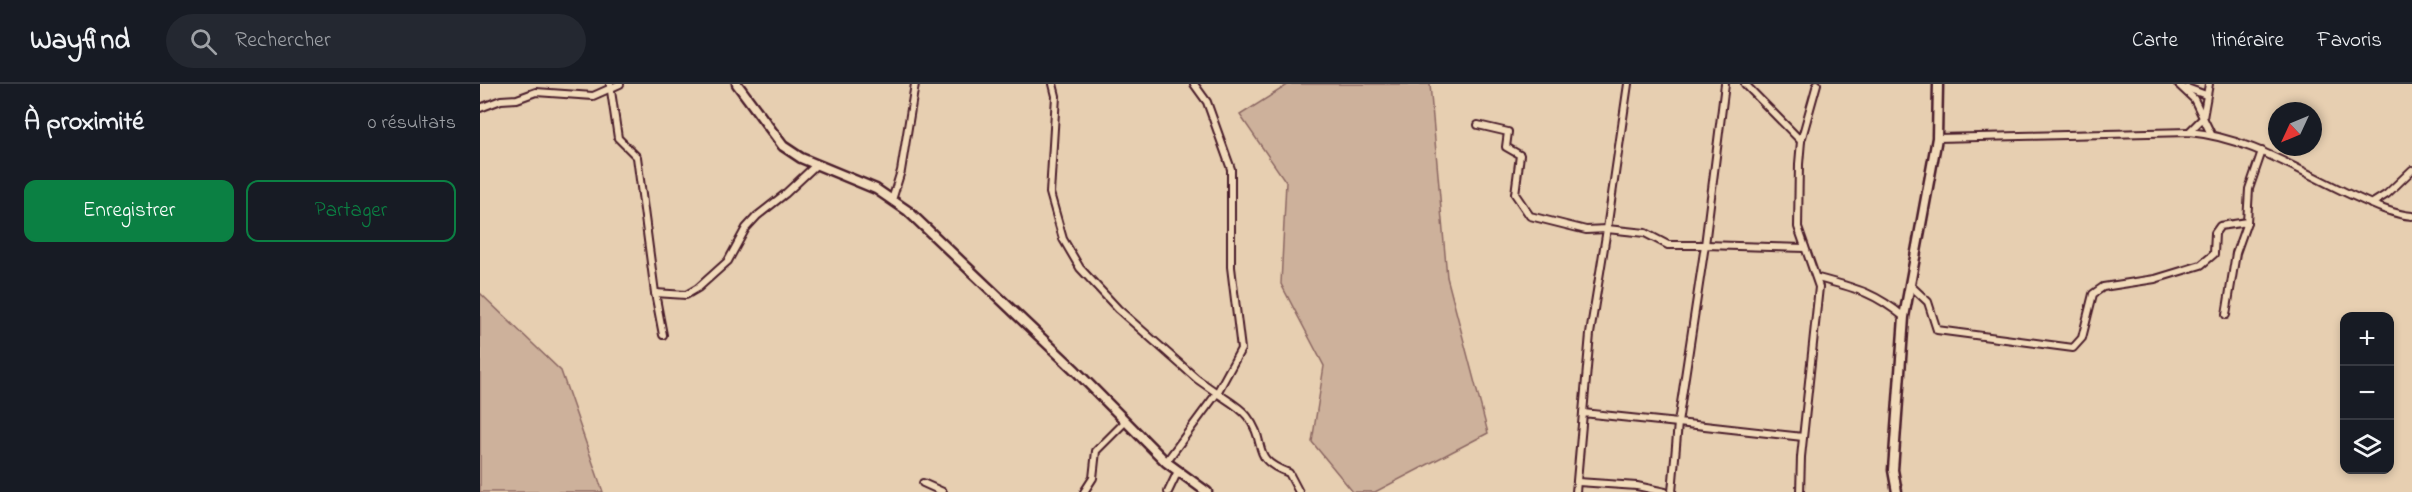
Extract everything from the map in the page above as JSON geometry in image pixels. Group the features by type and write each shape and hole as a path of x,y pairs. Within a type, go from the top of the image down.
{"main road":[{"path":"737,84 783,146 817,164 876,189 892,200 963,262 1166,462 1207,492"},
{"path":"1897,492 1893,470 1905,317 1936,138 1938,84"}],"street":[{"path":"480,108 501,100 517,99 536,92 593,96 610,86 620,84"},
{"path":"892,200 901,171 915,84"},
{"path":"1053,84 1056,96 1050,193 1063,239 1080,268 1118,309 1197,379 1247,416 1258,436 1264,459 1270,466 1289,473 1299,492"},
{"path":"1166,462 1217,393 1241,349 1231,267 1231,169 1207,102 1194,84"},
{"path":"1576,492 1590,334 1608,229 1628,84"},
{"path":"1672,492 1678,423 1705,245 1725,84"},
{"path":"1745,84 1801,141"},
{"path":"1800,492 1803,436 1818,303 1818,278 1798,227 1801,141 1816,84"},
{"path":"2189,132 2203,118 2209,84"},
{"path":"2181,85 2206,95"},
{"path":"2181,85 2194,99 2211,134"},
{"path":"610,86 618,138 637,157 655,293 663,335"},
{"path":"1478,124 1508,132 1506,147 1520,155 1515,194 1530,216 1586,230 1608,229 1645,233 1668,245 1805,248"},
{"path":"1936,138 2189,132 2211,134 2262,151 2371,204 2412,216"},
{"path":"2226,315 2236,253 2247,222 2249,189 2262,151"},
{"path":"655,293 686,296 698,288 728,261 746,228 757,216 817,164"},
{"path":"2371,204 2387,194 2412,170"},
{"path":"1911,286 1928,302 1936,330 2073,348 2082,338 2093,294 2103,287 2155,279 2201,265 2214,254 2216,233 2220,226 2247,222"},
{"path":"1818,278 1859,288 1887,303 1905,317"},
{"path":"1583,413 1803,436"},
{"path":"1084,492 1093,478 1096,451 1125,422"},
{"path":"1168,492 1178,471"},
{"path":"1578,482 1637,486 1665,492"},
{"path":"923,483 943,492"}],"shaded area":[{"path":"1289,84 1430,84 1447,277 1488,433 1375,492 1353,492 1312,442 1324,366 1281,284 1286,182 1240,115"},
{"path":"480,293 561,371 603,492 480,492"}]}
